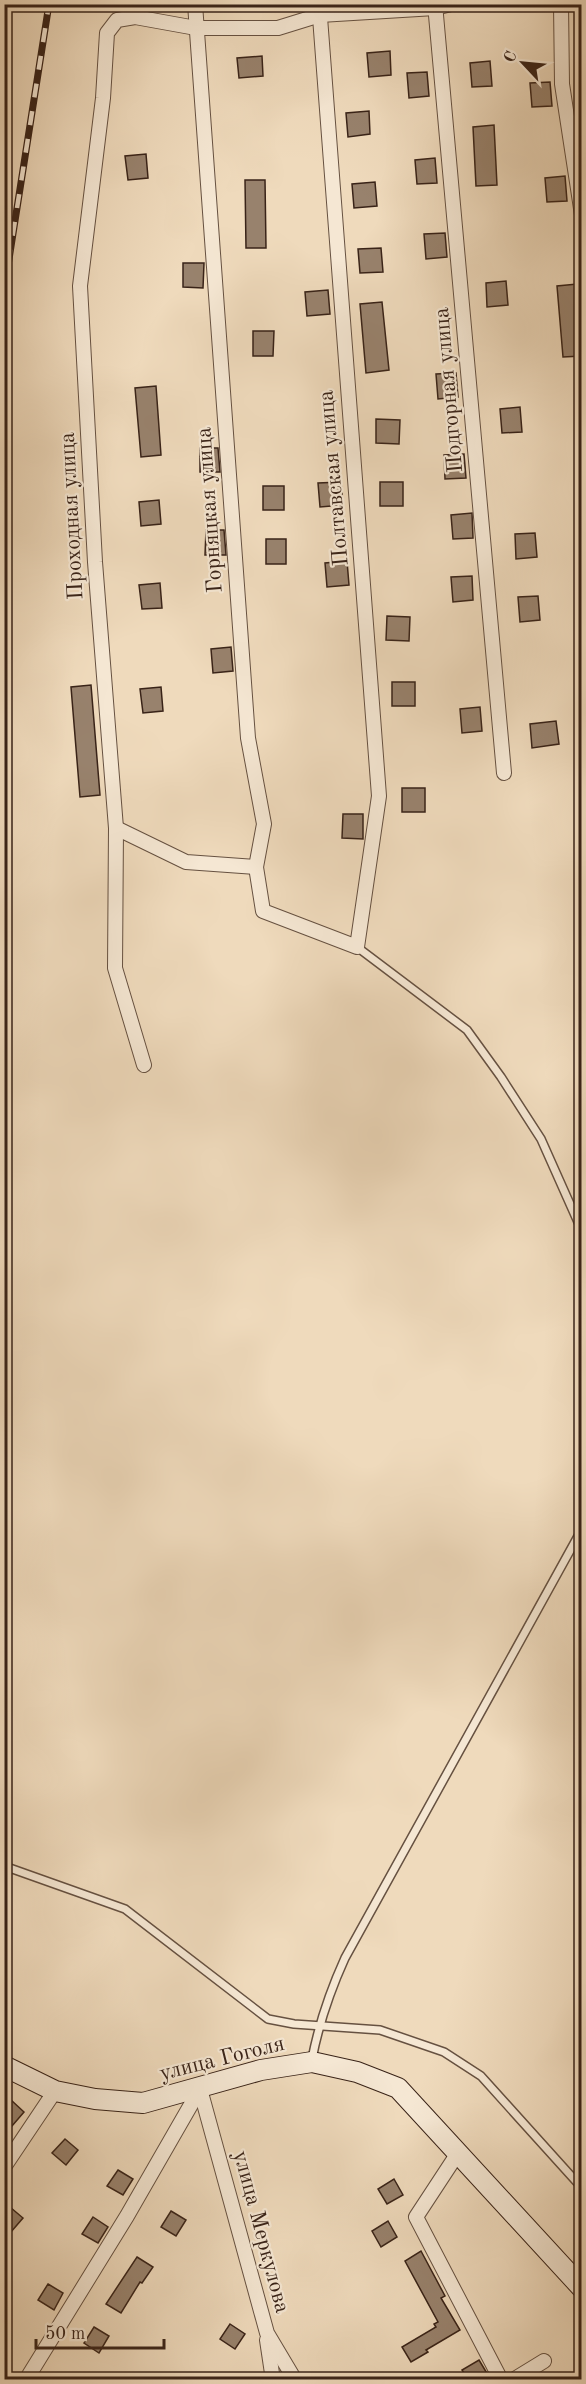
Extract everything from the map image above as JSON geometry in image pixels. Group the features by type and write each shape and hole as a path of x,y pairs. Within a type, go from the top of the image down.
{"street":[{"name":"Горняцкая улица","path":"195,4 248,738 264,824 256,867 263,911 357,947"},
{"name":"Проходная улица","path":"144,1065 115,968 116,828 95,562 80,286 103,98 107,33 117,20 135,17 196,28 278,28 319,10 451,4"},
{"path":"561,4 562,84 582,215"},
{"name":"Подгорная улица","path":"435,6 504,773"},
{"name":"Полтавская улица","path":"319,10 379,796 357,947"},
{"path":"116,828 186,862 256,867"},
{"name":"улица Гоголя","path":"4,2066 55,2091 95,2099 143,2103 200,2089 261,2070 312,2062 357,2072 398,2088 582,2288"},
{"path":"26,2379 127,2216 200,2089"},
{"name":"улица Меркулова","path":"200,2089 267,2333 295,2379"},
{"path":"4,2167 55,2091"},
{"path":"458,2153 416,2217 501,2379"},
{"path":"267,2333 273,2379"},
{"path":"513,2379 544,2361"}],"lane":[{"path":"357,947 467,1030 541,1139 582,1231"},
{"path":"312,2062 319,2025 329,1992 360,1931 582,1529"},
{"path":"4,1866 125,1909 268,2019 294,2024 380,2030 444,2052 481,2076 582,2188"}],"building":[{"path":"390,51 391,75 369,77 367,53"},
{"path":"262,56 263,76 239,78 237,58"},
{"path":"490,61 492,86 472,87 470,63"},
{"path":"427,72 429,96 409,98 407,73"},
{"path":"550,82 552,106 532,107 530,83"},
{"path":"369,111 370,134 348,137 346,113"},
{"path":"494,125 497,185 476,186 473,127"},
{"path":"146,154 148,178 128,180 125,156"},
{"path":"435,158 437,183 417,184 415,160"},
{"path":"565,176 567,201 547,202 545,178"},
{"path":"245,180 265,180 266,248 246,248"},
{"path":"375,182 377,206 354,208 352,184"},
{"path":"445,233 447,257 426,259 424,234"},
{"path":"381,248 383,272 360,273 358,249"},
{"path":"183,263 204,263 203,288 183,287"},
{"path":"506,281 508,305 487,307 486,283"},
{"path":"577,284 582,356 563,357 557,286"},
{"path":"328,290 330,314 307,316 305,292"},
{"path":"382,302 389,370 366,373 360,304"},
{"path":"253,331 274,331 273,356 253,356"},
{"path":"456,373 458,397 438,399 436,374"},
{"path":"156,386 161,455 141,457 135,388"},
{"path":"520,407 522,432 502,433 500,409"},
{"path":"376,419 400,420 399,444 376,443"},
{"path":"200,448 218,448 220,472 200,472"},
{"path":"464,454 466,478 445,479 444,455"},
{"path":"341,482 343,505 320,507 318,483"},
{"path":"380,482 403,482 403,506 380,506"},
{"path":"263,486 284,486 284,510 263,510"},
{"path":"159,500 161,524 141,526 139,502"},
{"path":"472,513 473,538 453,539 451,515"},
{"path":"206,530 224,530 226,555 205,555"},
{"path":"535,533 537,557 516,559 515,534"},
{"path":"266,539 286,539 286,564 266,564"},
{"path":"347,561 349,585 327,587 325,563"},
{"path":"472,576 473,600 453,602 451,577"},
{"path":"160,583 162,608 142,609 139,585"},
{"path":"538,596 540,620 520,622 518,597"},
{"path":"387,616 410,617 409,641 386,640"},
{"path":"231,647 233,671 213,673 211,649"},
{"path":"392,682 415,682 415,706 392,706"},
{"path":"91,685 100,795 80,797 71,687"},
{"path":"161,687 163,711 143,713 140,689"},
{"path":"480,707 482,731 462,733 460,709"},
{"path":"556,721 559,744 532,748 530,724"},
{"path":"402,788 425,788 425,812 402,812"},
{"path":"343,814 363,814 363,839 342,838"},
{"path":"11,2100 24,2112 12,2126 4,2120 4,2107"},
{"path":"65,2139 78,2150 66,2165 52,2153"},
{"path":"118,2170 133,2179 123,2195 107,2186"},
{"path":"394,2179 403,2195 387,2204 378,2189"},
{"path":"4,2202 23,2218 4,2240"},
{"path":"171,2211 186,2220 176,2236 161,2227"},
{"path":"93,2217 108,2227 98,2243 82,2234"},
{"path":"388,2221 397,2237 381,2247 372,2231"},
{"path":"421,2251 445,2296 441,2298 460,2330 426,2350 428,2352 411,2362 402,2347 436,2327 434,2324 438,2322 405,2261"},
{"path":"137,2257 153,2267 142,2283 140,2282 121,2313 106,2304"},
{"path":"48,2284 63,2293 54,2310 38,2300"},
{"path":"230,2324 245,2334 235,2349 220,2339"},
{"path":"94,2327 109,2336 99,2353 84,2343"},
{"path":"479,2360 488,2375 480,2379 468,2379 462,2370"}],"railway":[{"path":"4,291 49,4"}]}
